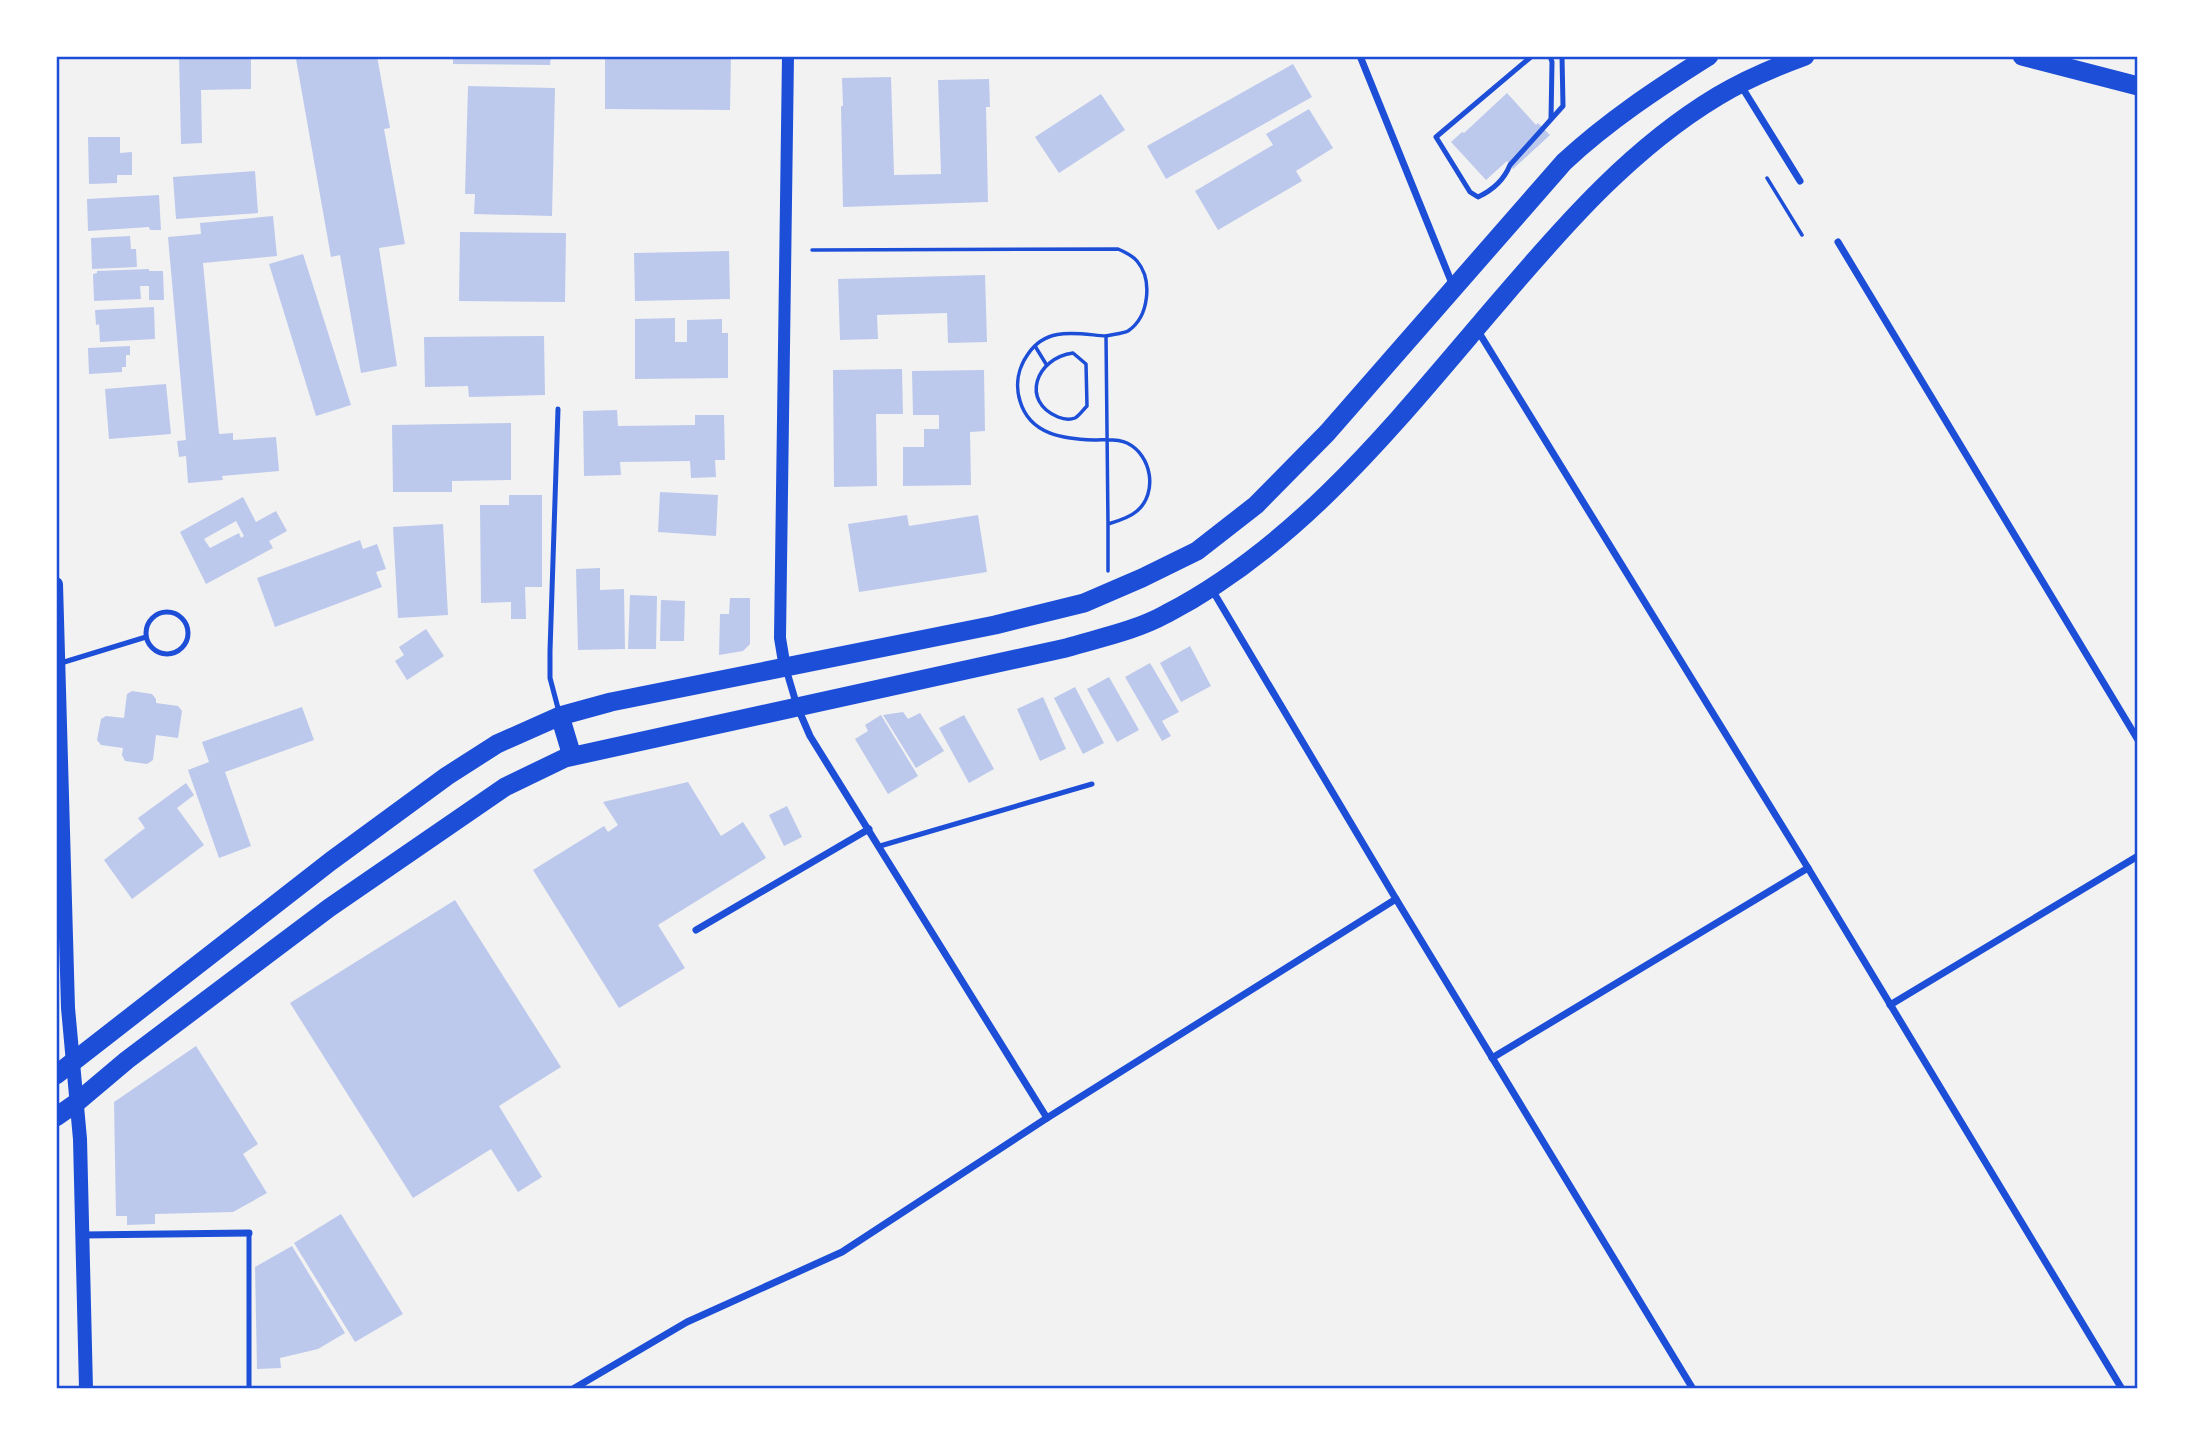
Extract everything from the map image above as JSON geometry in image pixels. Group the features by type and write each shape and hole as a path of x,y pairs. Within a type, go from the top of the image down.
{"highway":[{"path":"56,1075 390,816 497,744 560,716 611,702 995,625 1084,603 1197,551 1256,505 1301,460 1564,162 1586,141 1654,90 1709,56"},
{"path":"56,1117 127,1060 373,878 505,788 572,756 1066,648 1165,615 1211,588 1272,544 1362,458 1597,191 1652,143 1716,97 1739,83 1805,56"},
{"path":"2022,56 2138,86"},
{"path":"560,716 572,756"}],"main road":[{"path":"56,584 61,955 80,1139 86,1389"}],"street":[{"path":"788,56 780,638 785,668 810,736 1047,1118"},
{"path":"1360,56 1454,289"},
{"path":"1739,83 1800,181"},
{"path":"1838,242 2138,740"},
{"path":"1476,328 1808,868 2122,1389"},
{"path":"1211,588 1693,1389"},
{"path":"696,930 869,829"},
{"path":"1890,1005 2138,856"},
{"path":"1492,1058 1808,868"},
{"path":"573,1389 687,1322 842,1252 1047,1118 1396,899"},
{"path":"82,1235 249,1233"}],"lane":[{"path":"1532,56 1436,137 1470,192 1478,197 1489,192 1506,176 1510,165 1563,106 1562,56"},
{"path":"1550,56 1551,120"},
{"path":"558,409 550,678 560,716"},
{"path":"164,612 178,614 187,624 186,643 170,654 158,652 148,643 146,637 146,630 152,618 164,612"},
{"path":"58,664 146,637"},
{"path":"880,846 1092,784"},
{"path":"249,1233 249,1389"}],"path":[{"path":"1767,178 1802,235"},
{"path":"812,250 1118,249 1138,262 1144,273 1147,299 1140,319 1132,327 1125,333 1106,336 1066,332 1050,336 1035,346 1021,365 1019,375 1019,399 1031,422 1047,433 1067,438 1126,442 1146,462 1149,490 1144,505 1135,514 1108,524"},
{"path":"1106,336 1108,573"},
{"path":"1035,346 1046,363"},
{"path":"1073,353 1086,365 1087,406 1076,418 1059,417 1041,404 1037,386 1046,363 1063,354 1073,353"}],"building":[{"path":"179,56 251,56 251,89 201,90 202,143 181,144"},
{"path":"312,56 377,56 390,128 384,129 405,244 379,248 397,366 361,373 340,255 331,257 296,59"},
{"path":"453,56 551,56 550,65 453,64"},
{"path":"605,56 731,56 730,110 605,109"},
{"path":"1293,64 1312,97 1166,179 1147,146"},
{"path":"891,77 894,175 941,174 938,80 989,79 990,107 986,107 988,202 843,207 842,78"},
{"path":"468,86 555,88 552,216 474,214 475,194 465,194"},
{"path":"1507,93 1536,125 1538,123 1550,135 1513,169 1507,161 1486,180 1451,142"},
{"path":"1101,94 1125,130 1059,173 1035,137"},
{"path":"1309,109 1333,148 1296,171 1302,181 1218,230 1195,191 1273,145 1266,134"},
{"path":"88,137 120,137 120,153 132,152 132,175 117,175 117,183 89,184"},
{"path":"255,171 258,213 176,219 173,177"},
{"path":"159,195 161,230 150,230 149,227 88,231 87,199"},
{"path":"273,216 277,256 203,263 219,434 233,433 233,440 276,437 279,471 222,476 223,480 188,483 186,456 179,457 177,441 186,440 168,237 201,234 200,223"},
{"path":"460,232 566,233 565,302 459,301"},
{"path":"130,236 131,249 136,249 137,267 92,269 91,238"},
{"path":"729,251 730,299 635,301 634,253"},
{"path":"303,254 351,405 316,416 269,264"},
{"path":"97,271 163,271 164,300 149,300 149,286 140,286 141,299 94,301 93,274"},
{"path":"985,275 987,342 948,343 947,313 877,315 878,339 840,340 838,279"},
{"path":"154,307 155,339 100,342 95,310"},
{"path":"675,318 675,342 687,342 687,320 722,319 722,333 728,333 728,378 635,379 635,319"},
{"path":"544,336 545,395 469,397 468,386 425,387 424,337"},
{"path":"130,346 130,355 126,355 126,367 122,367 122,372 89,374 88,348"},
{"path":"902,369 903,414 876,414 877,486 834,487 833,370"},
{"path":"984,370 985,431 970,432 971,485 903,486 903,447 924,447 924,429 939,429 939,415 913,415 912,371"},
{"path":"166,384 171,434 109,439 105,389"},
{"path":"617,410 618,426 695,425 695,415 724,415 725,460 715,460 716,477 691,478 690,461 620,462 621,475 584,476 583,411"},
{"path":"511,423 511,480 452,481 452,492 393,492 392,425"},
{"path":"660,492 718,495 716,536 658,532"},
{"path":"509,495 542,495 542,587 525,587 526,619 511,619 511,602 481,603 480,505 509,505"},
{"path":"243,497 256,522 276,511 287,531 269,541 273,548 206,584 180,532","holes":["236,521 244,536 241,538 239,533 210,548 204,539"]},
{"path":"907,515 909,526 978,515 987,572 859,592 848,524"},
{"path":"443,524 448,615 398,618 393,527"},
{"path":"360,540 363,549 377,544 386,569 376,572 382,587 275,627 257,578"},
{"path":"600,568 600,590 624,589 625,649 578,650 576,569"},
{"path":"630,595 657,596 656,649 628,649"},
{"path":"730,598 750,598 750,644 743,651 719,655 720,614 729,614"},
{"path":"661,600 685,601 684,641 660,641"},
{"path":"426,629 444,656 407,680 395,661 404,655 399,647"},
{"path":"1190,646 1211,686 1181,702 1160,663"},
{"path":"1150,663 1179,712 1162,721 1171,736 1162,741 1125,677"},
{"path":"1109,677 1139,730 1117,742 1087,689"},
{"path":"1075,687 1104,743 1083,754 1054,698"},
{"path":"132,691 152,694 156,703 178,706 182,711 178,738 156,735 153,760 147,764 125,761 123,748 101,745 97,740 101,719 106,716 124,718 127,694"},
{"path":"1043,697 1066,749 1040,761 1017,709"},
{"path":"302,707 314,740 225,772 251,846 219,858 188,770 209,762 202,742"},
{"path":"903,712 908,719 920,713 944,751 916,768 883,715"},
{"path":"881,715 918,776 888,794 855,739 868,731 865,725"},
{"path":"964,715 994,769 969,783 939,728"},
{"path":"688,782 721,836 743,822 766,858 658,925 685,968 619,1008 533,870 604,826 608,832 618,825 603,802"},
{"path":"186,783 194,795 177,808 204,845 132,899 104,860 145,828 138,818"},
{"path":"787,806 802,837 784,846 769,815"},
{"path":"455,900 561,1067 499,1106 542,1177 518,1192 491,1149 413,1198 290,1003"},
{"path":"196,1046 258,1144 243,1154 267,1193 233,1212 155,1214 155,1224 127,1225 127,1216 116,1216 114,1102"},
{"path":"341,1214 403,1314 355,1342 294,1243"},
{"path":"292,1246 345,1333 318,1349 280,1358 281,1368 257,1369 255,1267"}]}
